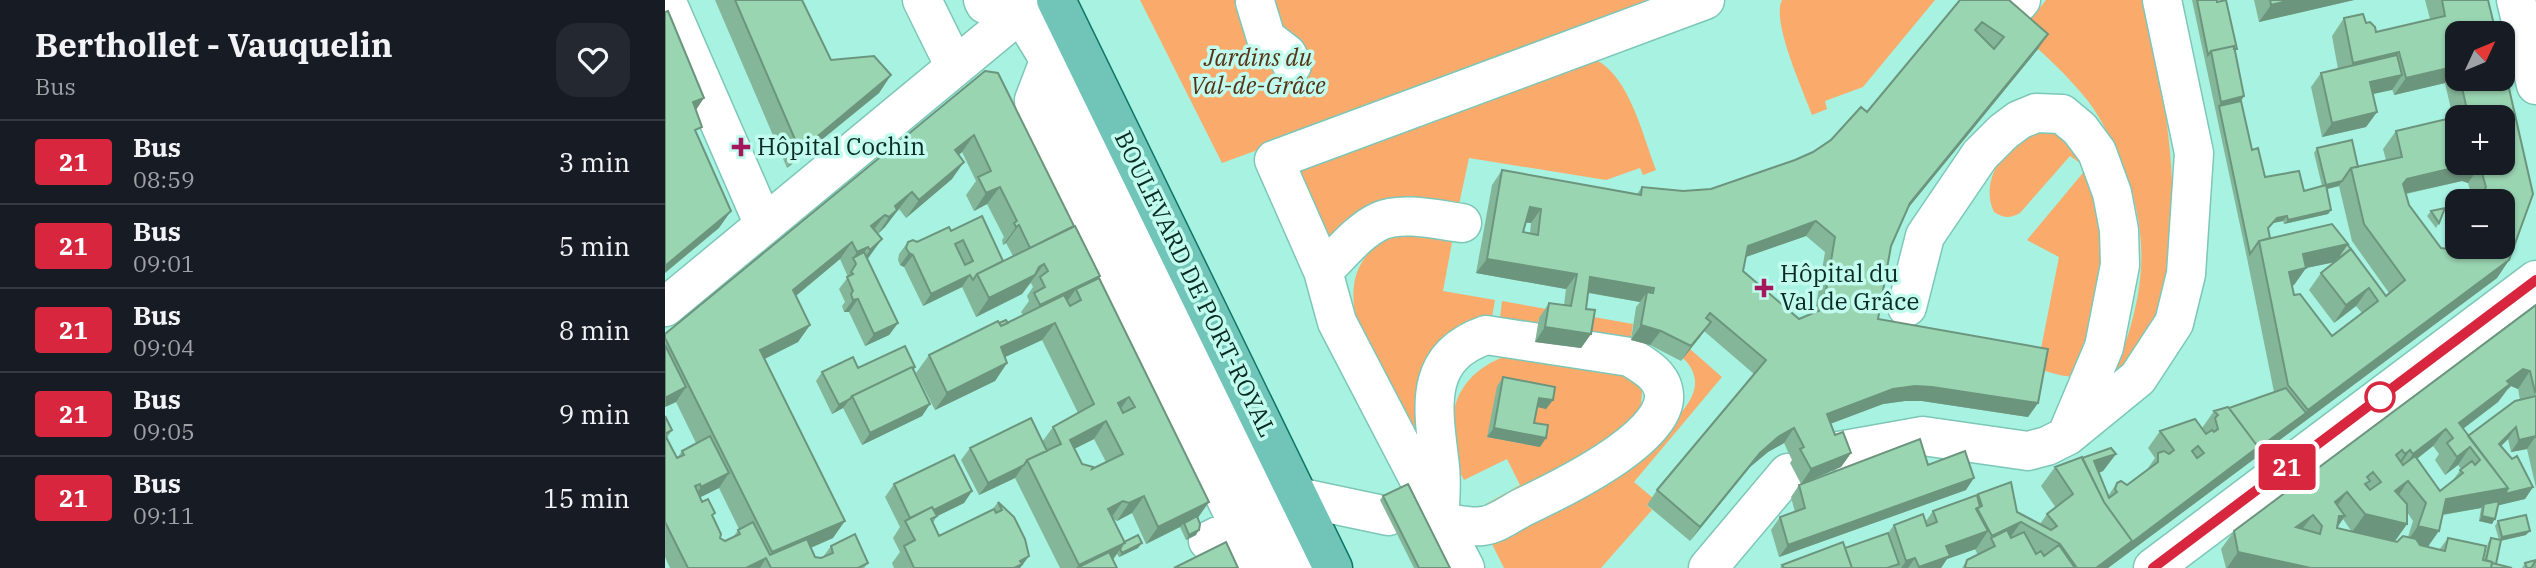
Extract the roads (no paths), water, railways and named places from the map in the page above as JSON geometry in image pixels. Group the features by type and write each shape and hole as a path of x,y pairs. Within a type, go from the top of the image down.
{"main road":[{"name":"BOULEVARD DE PORT-ROYAL","path":"1056,0 1254,519 1333,568"}],"street":[{"path":"666,0 764,225"},
{"path":"922,0 955,67"},
{"path":"983,0 985,4 1023,4"},
{"path":"1465,568 1419,524 1337,323 1323,271 1274,160 1705,0"},
{"path":"1839,451 1923,436 2028,451 2047,446 2067,436 2138,377 2174,323 2186,274 2194,153 2162,0"},
{"path":"2516,0 2536,85"},
{"path":"1255,2 1266,37 1287,54 1292,65"},
{"path":"665,307 955,67 1023,4"},
{"name":"BOULEVARD DE PORT-ROYAL","path":"1023,4 1049,61 1034,100 1035,111 1254,519 1299,568"},
{"path":"1907,307 1925,236 1988,147 2019,120 2036,113 2062,114 2080,129 2097,152 2112,193 2119,230 2120,265 2104,347 2067,436"},
{"path":"1323,271 1355,240 1381,220 1417,216 1462,223"},
{"path":"2153,568 2536,280"},
{"path":"1254,519 1483,526 1562,488 1599,467 1631,444 1659,417 1665,397 1660,381 1648,368 1630,357 1486,335 1466,342 1450,357 1437,378 1433,415 1441,471 1419,524"},
{"path":"1708,568 1788,473"},
{"name":"BOULEVARD DE PORT-ROYAL","path":"1254,519 1260,568"}],"place":[{"name":"Hôpital Cochin","path":"741,147"},
{"name":"Hôpital du Val de Grâce","path":"1764,288"}],"park label":[{"name":"Jardins du Val-de-Grâce","path":"1258,72"}]}
